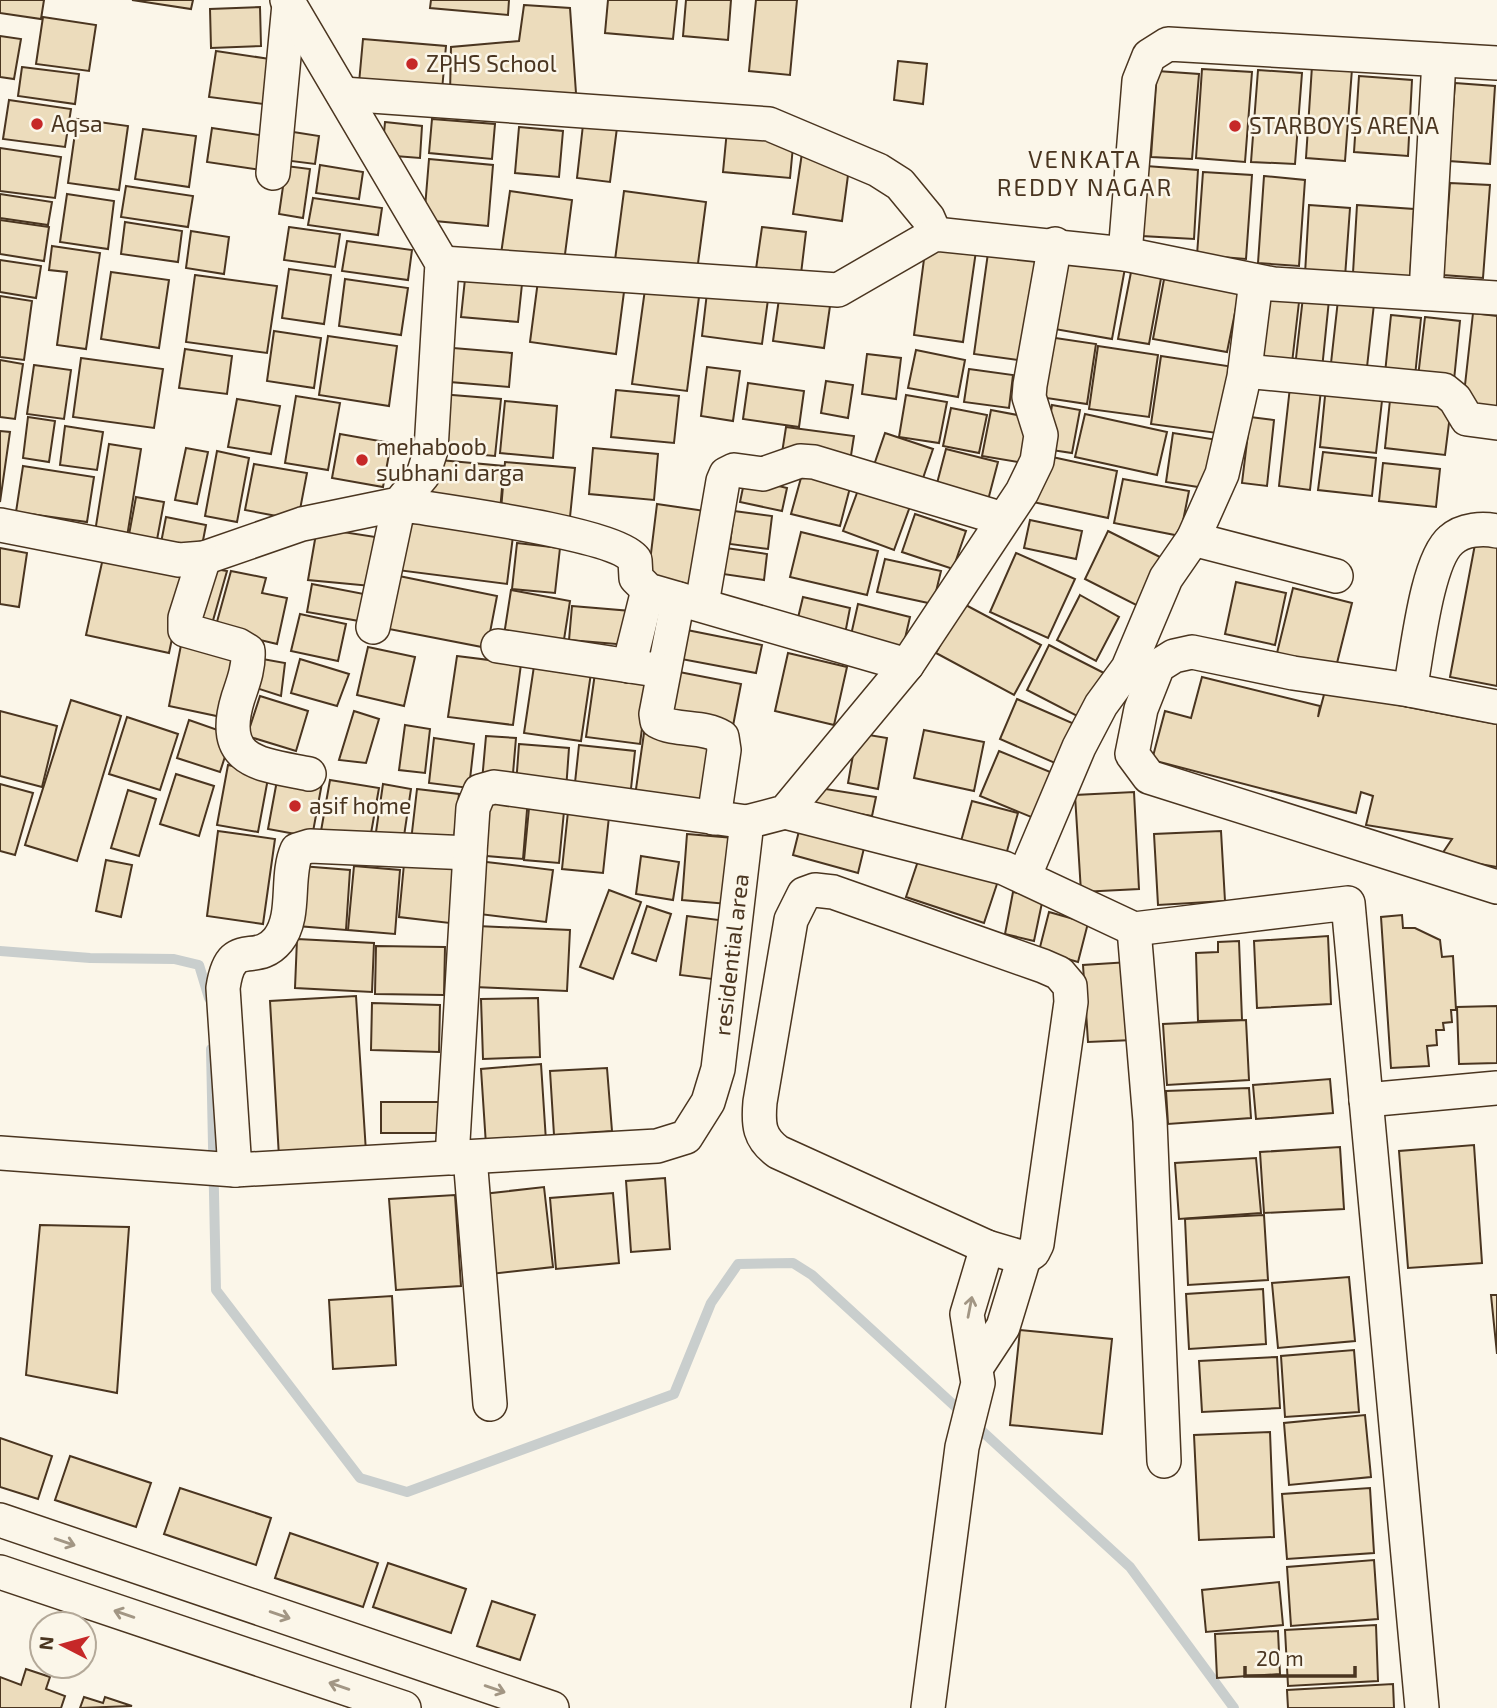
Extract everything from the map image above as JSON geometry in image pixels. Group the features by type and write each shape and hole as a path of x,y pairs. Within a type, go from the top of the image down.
{"street":[{"path":"288,2 442,263 432,450 423,475 399,504 373,627"},
{"path":"273,173 288,2"},
{"path":"1125,254 1139,81 1149,56 1168,44 1497,63"},
{"path":"1426,293 1439,60"},
{"path":"343,94 769,124 868,166 900,184 928,218 935,234"},
{"path":"442,263 838,290 935,234 1055,244 1125,254 1256,281 1497,298"},
{"path":"785,812 907,665 1022,492 1039,448 1041,435 1029,397 1055,244"},
{"path":"1024,877 1079,747 1101,705 1128,668 1166,578 1193,539 1222,474 1245,371 1256,281"},
{"path":"1245,371 1444,390 1455,399 1467,419 1497,423"},
{"path":"714,818 724,750 722,737 712,732 667,726 657,720 656,708 676,598 726,474 734,470 763,474 800,461 814,462 1003,519"},
{"path":"0,525 179,560 204,558 257,537 302,524 399,504 564,533 622,548 635,560 636,578 676,598 907,665"},
{"path":"1410,690 1433,567 1451,540 1480,528 1497,531"},
{"path":"1193,539 1336,576"},
{"path":"204,558 185,618 185,630 238,645 248,652 249,664 233,715 233,730 238,750 253,762 309,774"},
{"path":"629,666 676,598"},
{"path":"498,646 663,671"},
{"path":"1497,707 1410,690 1293,673 1192,652 1174,656 1158,666 1140,709 1132,754 1149,777 1497,887"},
{"path":"490,1404 461,1158 470,853 475,798 486,788 747,822 785,812 1004,867 1134,929 1348,903 1422,1708"},
{"name":"residential area","path":"0,1153 233,1170 657,1146 686,1137 708,1102 718,1069 747,822"},
{"path":"233,1170 223,988 226,968 234,958 262,952 279,939 285,926 295,856 300,847 470,853"},
{"path":"929,1708 962,1447 977,1376 1003,1327 1024,1258 1033,1252 1037,1244 1070,1024 1070,986 1059,973 1043,966 846,896 815,890 804,894 791,920 760,1101 760,1130 766,1143 778,1153 987,1247 1024,1258"},
{"path":"1134,929 1150,1121 1164,1461"},
{"path":"1366,1100 1497,1088"},
{"path":"977,1376 967,1314 987,1247"},
{"path":"0,1520 552,1708"},
{"path":"0,1572 404,1708"}],"building":[{"path":"0,0 44,0 41,19 0,13"},
{"path":"132,0 193,0 191,9"},
{"path":"431,0 509,0 508,15 430,8"},
{"path":"608,0 677,0 673,39 605,33"},
{"path":"686,0 731,0 728,40 683,36"},
{"path":"756,0 797,0 790,75 749,71"},
{"path":"524,5 570,8 576,93 450,94 451,47 519,41"},
{"path":"260,7 261,46 211,48 210,9"},
{"path":"43,17 96,25 89,71 36,64"},
{"path":"0,36 21,39 14,79 0,77"},
{"path":"363,39 446,46 442,90 359,83"},
{"path":"216,51 270,59 263,104 209,97"},
{"path":"898,61 927,64 923,104 894,100"},
{"path":"1312,66 1352,69 1345,161 1306,158"},
{"path":"22,67 79,74 75,104 18,96"},
{"path":"1202,69 1252,72 1245,162 1196,158"},
{"path":"1258,70 1302,73 1295,164 1251,162"},
{"path":"1157,71 1199,74 1192,159 1151,157"},
{"path":"1359,76 1412,80 1408,156 1354,152"},
{"path":"1455,83 1495,86 1490,164 1449,161"},
{"name":"Aqsa","path":"9,100 71,109 65,147 3,139"},
{"path":"584,116 618,120 610,182 577,178"},
{"path":"77,119 128,126 119,190 68,183"},
{"path":"432,119 495,124 492,159 429,153"},
{"path":"385,122 422,126 420,158 382,155"},
{"path":"519,127 563,131 559,177 515,173"},
{"path":"212,128 266,136 261,170 207,162"},
{"path":"143,129 196,136 189,187 135,179"},
{"path":"727,130 794,136 790,178 723,172"},
{"path":"287,131 319,136 315,164 283,160"},
{"path":"0,148 61,157 55,198 0,191"},
{"path":"802,153 850,160 842,221 793,214"},
{"path":"429,159 493,165 488,226 424,220"},
{"path":"320,165 363,172 359,199 316,193"},
{"path":"286,166 310,169 303,218 279,214"},
{"path":"1146,166 1198,170 1194,239 1142,236"},
{"path":"1203,172 1252,175 1246,259 1197,255"},
{"path":"1264,176 1305,180 1299,266 1258,263"},
{"path":"1450,183 1490,185 1483,278 1443,275"},
{"path":"126,186 193,196 188,227 121,217"},
{"path":"510,191 572,200 564,262 501,254"},
{"path":"624,191 706,202 697,271 615,260"},
{"path":"0,194 52,202 48,225 0,218"},
{"path":"67,194 114,201 108,249 60,242"},
{"path":"313,198 382,208 378,235 308,225"},
{"path":"1309,205 1350,208 1345,277 1305,274"},
{"path":"1357,205 1414,209 1410,278 1353,273"},
{"path":"0,220 49,227 44,261 0,254"},
{"path":"125,222 182,231 178,262 121,254"},
{"path":"289,227 340,234 335,267 284,260"},
{"path":"762,227 806,232 800,282 755,276"},
{"path":"191,231 229,237 224,274 186,268"},
{"path":"347,241 412,250 408,280 342,271"},
{"path":"926,244 976,251 963,342 914,335"},
{"path":"52,246 100,253 86,349 57,345 67,272 49,270"},
{"path":"988,253 1039,260 1025,361 974,354"},
{"path":"1062,256 1125,268 1112,339 1049,328"},
{"path":"0,260 41,266 36,298 0,292"},
{"path":"1132,267 1162,273 1149,344 1118,339"},
{"path":"289,269 331,275 324,324 282,318"},
{"path":"111,272 169,280 159,348 101,339"},
{"path":"539,273 625,284 616,354 530,342"},
{"path":"1165,274 1240,288 1227,352 1153,339"},
{"path":"195,275 277,286 267,353 186,342"},
{"path":"345,279 408,288 401,335 339,326"},
{"path":"465,279 522,284 518,322 461,317"},
{"path":"646,282 700,289 687,391 632,384"},
{"path":"708,284 769,292 762,344 702,336"},
{"path":"780,292 831,299 824,348 773,341"},
{"path":"0,296 32,301 24,360 0,357"},
{"path":"1303,297 1329,300 1322,369 1295,367"},
{"path":"1266,299 1299,302 1292,363 1259,359"},
{"path":"1338,300 1374,304 1367,367 1331,363"},
{"path":"1473,313 1497,316 1497,407 1463,403"},
{"path":"1391,315 1421,318 1415,376 1385,373"},
{"path":"1425,317 1460,321 1454,380 1418,377"},
{"path":"274,331 321,338 314,388 267,381"},
{"path":"328,336 397,346 389,406 319,395"},
{"path":"1042,336 1096,344 1087,404 1033,396"},
{"path":"1098,346 1158,355 1149,417 1089,409"},
{"path":"441,347 512,353 509,387 438,381"},
{"path":"185,349 232,356 227,394 179,388"},
{"path":"916,350 965,360 958,397 908,388"},
{"path":"867,354 901,358 896,399 862,394"},
{"path":"1161,356 1234,367 1224,434 1151,424"},
{"path":"81,358 163,369 154,428 73,417"},
{"path":"0,360 23,364 15,419 0,417"},
{"path":"34,365 71,370 64,419 27,414"},
{"path":"707,367 740,371 733,421 701,416"},
{"path":"969,369 1013,375 1009,408 964,402"},
{"path":"826,381 853,385 848,418 821,413"},
{"path":"748,383 804,391 799,427 743,419"},
{"path":"1326,386 1383,392 1376,453 1320,447"},
{"path":"1290,387 1321,390 1310,490 1279,486"},
{"path":"616,390 679,396 674,443 611,437"},
{"path":"440,394 501,399 495,456 435,451"},
{"path":"906,395 947,402 939,443 899,437"},
{"path":"296,396 340,403 328,470 285,463"},
{"path":"237,399 280,406 271,454 228,447"},
{"path":"1390,400 1451,407 1445,455 1385,448"},
{"path":"505,401 557,406 553,458 500,453"},
{"path":"1052,405 1080,410 1072,453 1045,449"},
{"path":"951,408 987,415 979,453 943,446"},
{"path":"991,410 1033,418 1024,463 982,456"},
{"path":"1085,414 1167,432 1157,475 1075,457"},
{"path":"28,417 55,421 49,462 23,458"},
{"path":"1250,417 1274,420 1267,486 1242,483"},
{"path":"65,426 103,432 97,470 60,465"},
{"path":"786,427 854,436 850,462 782,453"},
{"path":"0,431 10,432 0,502"},
{"path":"885,433 933,449 922,481 874,465"},
{"path":"1173,433 1218,440 1211,489 1166,482"},
{"name":"mehaboob subhani darga","path":"340,434 391,443 383,487 332,478"},
{"path":"109,444 141,449 127,537 95,532"},
{"path":"186,448 208,452 197,504 175,500"},
{"path":"593,448 658,454 654,500 589,494"},
{"path":"946,449 998,462 987,504 935,491"},
{"path":"217,451 249,458 237,522 205,516"},
{"path":"1323,452 1376,458 1372,496 1318,490"},
{"path":"1043,455 1117,471 1108,518 1033,502"},
{"path":"429,459 504,466 500,511 425,503"},
{"path":"505,462 575,468 570,517 501,510"},
{"path":"1383,463 1440,469 1436,507 1379,501"},
{"path":"254,464 307,473 298,520 245,510"},
{"path":"23,466 94,477 87,522 16,512"},
{"path":"804,467 852,480 840,526 791,514"},
{"path":"745,478 787,488 782,511 740,502"},
{"path":"1123,479 1189,491 1180,536 1114,523"},
{"path":"861,482 912,501 894,550 843,531"},
{"path":"136,497 164,502 156,545 128,540"},
{"path":"657,504 705,511 694,597 647,586"},
{"path":"734,511 772,516 768,549 730,544"},
{"path":"404,513 514,528 507,584 397,570"},
{"path":"915,514 966,531 953,569 902,552"},
{"path":"166,517 206,525 200,556 160,548"},
{"path":"1030,520 1082,531 1076,559 1024,548"},
{"path":"317,528 382,538 371,586 308,580"},
{"path":"1108,531 1170,562 1146,610 1085,579"},
{"path":"801,532 878,551 867,595 790,577"},
{"path":"1476,539 1497,543 1497,686 1450,677"},
{"path":"517,543 560,548 555,593 512,589"},
{"path":"0,548 27,553 19,607 0,604"},
{"path":"726,548 767,554 764,580 723,574"},
{"path":"1016,553 1075,579 1048,638 990,612"},
{"path":"103,558 185,576 169,653 86,635"},
{"path":"885,559 941,571 933,604 877,592"},
{"path":"209,568 227,571 210,631 193,627"},
{"path":"231,571 266,578 262,593 287,598 277,644 215,629"},
{"path":"399,576 497,596 487,648 389,629"},
{"path":"1236,582 1286,593 1275,645 1225,634"},
{"path":"312,584 369,595 365,622 307,612"},
{"path":"1293,588 1352,603 1336,667 1277,653"},
{"path":"511,590 570,601 563,646 504,635"},
{"path":"1080,595 1119,617 1096,661 1057,640"},
{"path":"803,597 850,608 845,634 797,622"},
{"path":"962,603 1041,645 1014,695 936,653"},
{"path":"858,604 910,617 903,647 851,635"},
{"path":"572,606 631,611 628,645 569,640"},
{"path":"300,614 346,624 338,661 291,651"},
{"path":"682,629 762,645 756,673 676,658"},
{"path":"182,640 241,653 226,718 169,706"},
{"path":"1049,645 1104,673 1081,718 1027,690"},
{"path":"368,647 415,657 404,706 357,695"},
{"path":"788,653 847,667 834,725 775,711"},
{"path":"457,656 521,664 513,725 448,717"},
{"path":"257,658 285,663 281,696 253,687"},
{"path":"300,659 349,674 337,706 291,693"},
{"path":"534,666 591,673 581,741 524,733"},
{"path":"596,666 649,674 640,744 586,737"},
{"path":"669,670 741,684 732,731 660,716"},
{"path":"1202,677 1320,706 1318,717 1325,691 1497,724 1497,867 1440,857 1452,839 1366,825 1373,796 1361,792 1356,813 1152,760 1165,711 1191,718"},
{"path":"260,696 308,711 296,751 247,736"},
{"path":"1017,699 1079,726 1062,766 1000,739"},
{"path":"71,700 121,716 77,861 25,845"},
{"path":"0,711 57,726 42,787 0,776"},
{"path":"354,711 379,719 366,763 339,760"},
{"path":"127,717 178,734 160,790 109,774"},
{"path":"189,720 232,735 220,772 177,758"},
{"path":"405,725 430,729 425,773 399,770"},
{"path":"924,730 984,742 974,791 914,778"},
{"path":"644,733 720,744 710,813 634,803"},
{"path":"857,733 887,738 878,789 848,783"},
{"path":"486,736 516,738 512,785 482,781"},
{"path":"434,738 474,744 469,788 429,783"},
{"path":"519,744 569,748 566,790 516,785"},
{"path":"579,745 635,751 630,798 574,792"},
{"path":"999,751 1060,776 1041,821 980,796"},
{"path":"228,765 269,773 258,832 217,825"},
{"path":"176,774 214,786 199,836 160,824"},
{"name":"asif home","path":"278,775 322,783 312,837 268,829"},
{"path":"330,780 379,788 370,839 321,831"},
{"path":"0,784 33,793 15,855 0,851"},
{"path":"383,784 411,789 404,836 376,832"},
{"path":"813,787 876,797 872,816 810,806"},
{"path":"417,789 459,794 453,846 411,841"},
{"path":"128,790 156,799 139,856 111,848"},
{"path":"1134,792 1139,889 1081,892 1075,795"},
{"path":"480,794 528,798 523,859 475,855"},
{"path":"530,798 565,801 559,863 524,860"},
{"path":"972,801 1018,813 1005,858 960,845"},
{"path":"569,802 610,807 603,873 562,869"},
{"path":"800,827 865,844 858,873 793,855"},
{"path":"218,831 275,839 263,924 207,916"},
{"path":"1221,831 1225,901 1158,905 1154,834"},
{"path":"687,834 734,838 728,904 682,900"},
{"path":"922,849 1000,875 984,923 906,897"},
{"path":"641,856 679,862 673,900 636,894"},
{"path":"106,860 132,865 121,917 96,911"},
{"path":"478,861 553,870 546,922 471,913"},
{"path":"404,864 463,869 458,924 399,917"},
{"path":"301,866 350,870 346,930 297,926"},
{"path":"354,866 400,870 395,934 348,930"},
{"path":"609,890 641,902 613,979 580,967"},
{"path":"1013,892 1043,898 1034,941 1005,934"},
{"path":"647,906 671,914 656,961 632,953"},
{"path":"1049,912 1088,923 1078,962 1039,951"},
{"path":"1402,915 1403,928 1415,928 1440,940 1442,957 1453,956 1456,1010 1451,1010 1452,1022 1443,1023 1444,1030 1436,1030 1437,1045 1427,1046 1429,1066 1391,1068 1381,917"},
{"path":"687,916 727,921 720,980 680,975"},
{"path":"477,926 570,930 567,991 474,987"},
{"path":"1328,936 1331,1004 1257,1008 1254,941"},
{"path":"297,939 374,943 372,992 295,988"},
{"path":"1239,941 1242,1020 1198,1021 1196,953 1218,952 1218,942"},
{"path":"376,946 445,947 444,995 375,994"},
{"path":"1129,962 1133,1040 1088,1042 1083,965"},
{"path":"356,996 366,1152 279,1157 270,1001"},
{"path":"538,998 540,1057 483,1059 481,999"},
{"path":"372,1003 440,1005 439,1052 371,1050"},
{"path":"1497,1006 1497,1063 1459,1064 1457,1007"},
{"path":"1246,1020 1249,1080 1167,1085 1163,1024"},
{"path":"541,1064 546,1141 486,1145 481,1069"},
{"path":"607,1068 612,1131 554,1135 550,1071"},
{"path":"1330,1079 1333,1113 1256,1119 1253,1085"},
{"path":"1249,1088 1251,1118 1168,1124 1166,1091"},
{"path":"381,1102 442,1102 442,1133 381,1133"},
{"path":"1474,1145 1482,1263 1408,1268 1399,1151"},
{"path":"1340,1147 1344,1209 1264,1213 1260,1152"},
{"path":"1256,1158 1261,1213 1179,1219 1175,1163"},
{"path":"665,1178 670,1249 631,1252 626,1181"},
{"path":"544,1187 553,1267 491,1274 483,1194"},
{"path":"613,1193 619,1263 556,1269 550,1198"},
{"path":"455,1195 461,1286 396,1290 389,1199"},
{"path":"1264,1215 1268,1280 1188,1285 1185,1219"},
{"path":"40,1225 129,1227 117,1393 26,1375"},
{"path":"1349,1277 1355,1341 1278,1348 1272,1283"},
{"path":"1263,1289 1266,1344 1189,1349 1186,1294"},
{"path":"1491,1295 1497,1295 1497,1354"},
{"path":"392,1296 396,1365 333,1369 329,1300"},
{"path":"1020,1330 1112,1339 1102,1434 1010,1425"},
{"path":"1354,1350 1359,1412 1285,1417 1281,1356"},
{"path":"1277,1357 1280,1408 1202,1412 1199,1361"},
{"path":"1365,1415 1371,1477 1289,1485 1284,1423"},
{"path":"1270,1432 1274,1537 1199,1540 1194,1435"},
{"path":"0,1438 52,1456 38,1499 0,1487"},
{"path":"70,1456 151,1483 136,1527 55,1500"},
{"path":"180,1488 271,1518 256,1565 164,1534"},
{"path":"1370,1488 1374,1553 1287,1559 1282,1494"},
{"path":"290,1533 378,1563 363,1607 275,1578"},
{"path":"1374,1560 1378,1619 1291,1626 1287,1567"},
{"path":"388,1563 466,1589 451,1633 373,1607"},
{"path":"1279,1582 1283,1625 1206,1632 1202,1590"},
{"path":"492,1601 535,1615 520,1660 477,1646"},
{"path":"1376,1625 1378,1681 1288,1686 1285,1630"},
{"path":"1278,1631 1280,1674 1217,1678 1215,1634"},
{"path":"26,1669 28,1680 49,1680 46,1689 65,1696 61,1708 0,1708 0,1677 21,1685"},
{"path":"1393,1684 1394,1708 1288,1708 1287,1690"},
{"path":"84,1697 103,1703 105,1697 132,1706 80,1708"}],"waterway":[{"path":"0,951 90,958 174,959 199,965 209,998"},
{"path":"211,1049 216,1290 360,1478 407,1492 674,1394 711,1303 738,1264 793,1263 812,1275 1130,1567 1234,1708"}],"place":[{"name":"ZPHS School","path":"412,64"},
{"name":"Aqsa","path":"37,124"},
{"name":"STARBOY'S ARENA","path":"1235,126"},
{"name":"mehaboob subhani darga","path":"362,460"},
{"name":"asif home","path":"295,806"}],"district":[{"name":"VENKATA REDDY NAGAR","path":"1085,174"}]}
